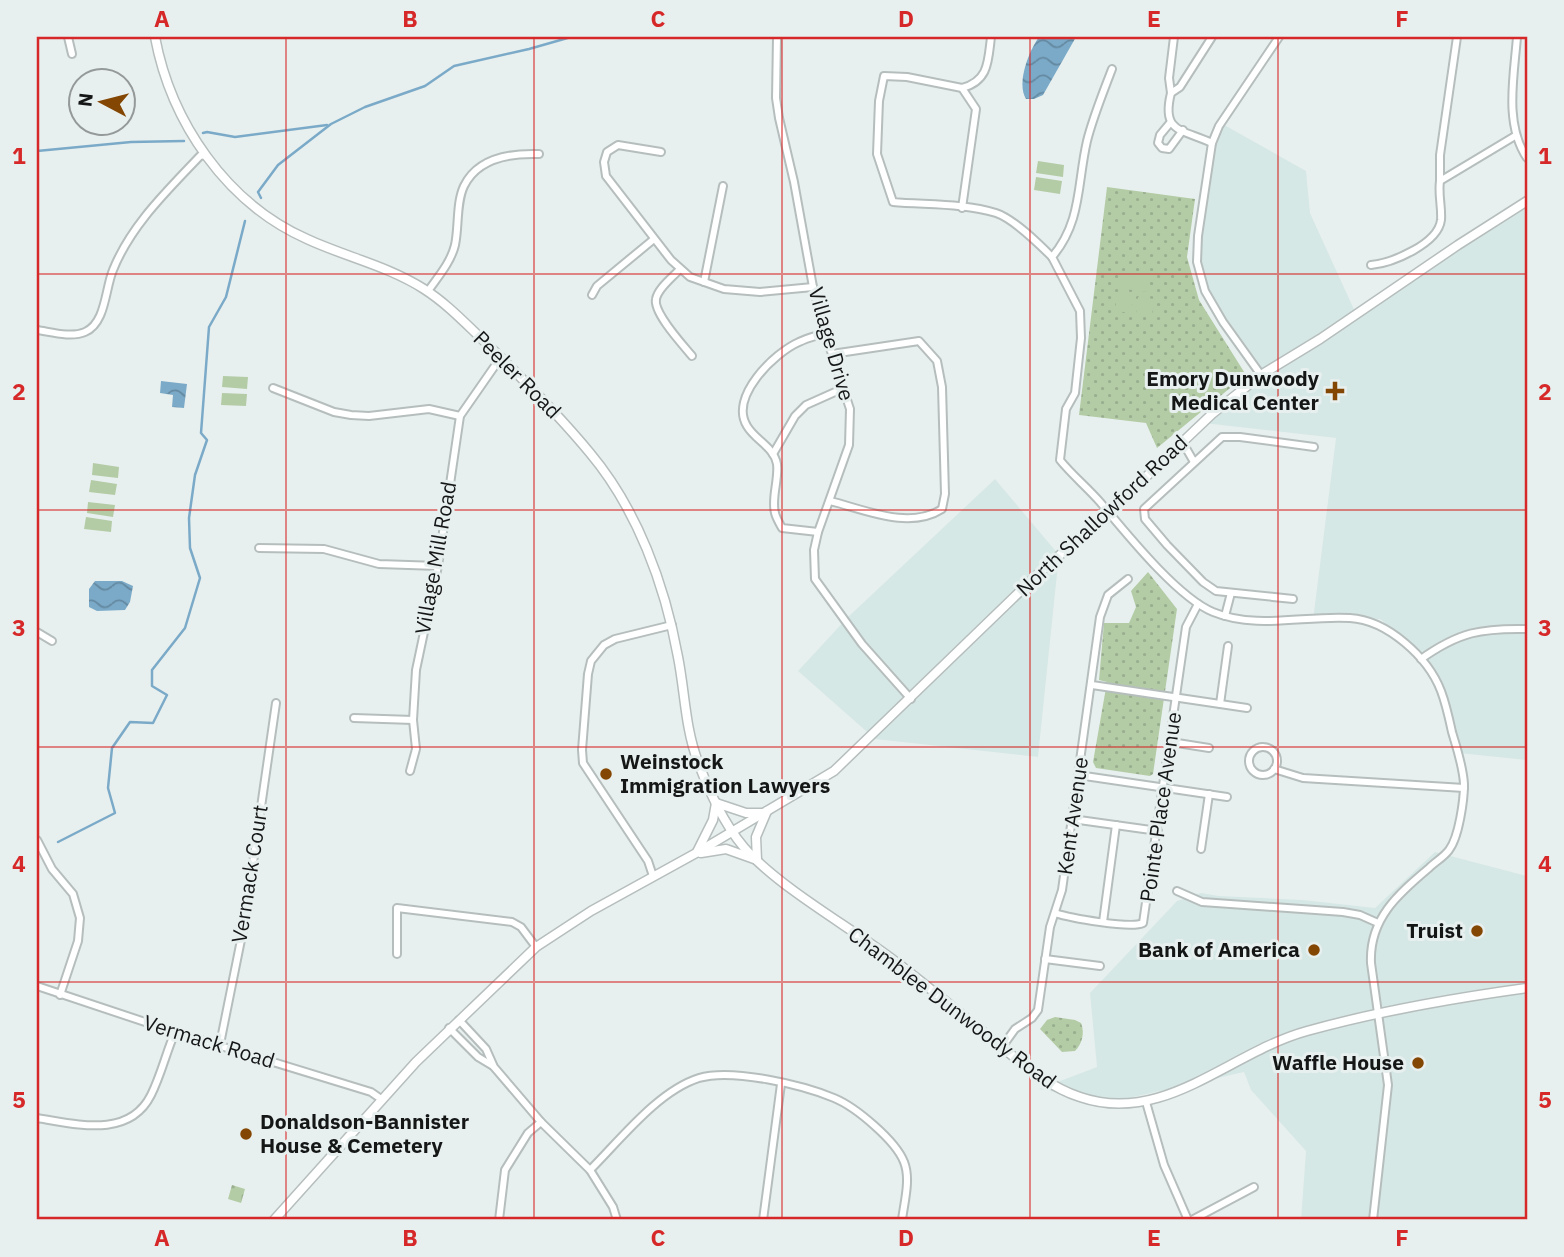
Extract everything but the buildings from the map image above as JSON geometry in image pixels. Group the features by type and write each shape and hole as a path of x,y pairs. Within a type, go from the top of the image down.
{"street":[{"path":"68,37 72,54"},
{"name":"Peeler Road","path":"155,37 160,64 184,122 205,155 248,200 286,229 387,270 428,291 500,357 565,423 612,482 630,514 654,569 673,625 690,736 697,761 732,832"},
{"name":"Village Drive","path":"777,37 776,98 813,288 850,409 849,445 814,550 815,579 862,643 911,699"},
{"path":"991,37 987,69 974,84 962,88 907,77 884,76 879,101 877,154 893,202 998,214 1030,236 1052,257 1080,311 1081,338 1075,393 1066,409 1060,460 1184,593 1198,604 1225,616 1248,620 1353,618 1372,622 1389,630 1421,659 1440,688 1458,752 1464,788 1459,819 1449,850 1396,896 1378,923 1371,955 1387,1064 1388,1093 1373,1220"},
{"path":"1174,37 1169,78 1171,93 1167,113 1170,123 1212,143"},
{"path":"1171,93 1180,87 1212,37"},
{"path":"1261,375 1214,308 1205,291 1197,262 1212,143 1237,96 1279,37"},
{"path":"1371,265 1396,259 1433,237 1439,229 1440,155 1457,37"},
{"path":"1517,37 1512,81 1515,136 1527,158"},
{"path":"1052,257 1072,228 1088,137 1112,69"},
{"path":"962,88 976,109 962,208"},
{"path":"1170,123 1160,135 1158,142 1162,148 1169,149 1183,130"},
{"path":"1440,181 1515,136"},
{"path":"661,152 618,145 607,152 604,162 606,176 680,269 690,277 724,289 760,292 813,288"},
{"path":"428,291 442,272 454,246 463,187 472,175 485,163 502,156 539,154"},
{"path":"37,330 75,334 85,332 95,324 103,308 111,274 128,241 158,200 200,156 205,155"},
{"path":"704,282 723,186"},
{"name":"North Shallowford Road","path":"732,832 834,771 1037,575 1108,513 1212,414 1261,375 1320,339 1527,201"},
{"path":"592,295 597,286 654,239"},
{"path":"680,269 656,297 656,306 668,327 692,356"},
{"path":"818,532 782,528 775,513 777,465 773,454 746,425 743,415 746,391 760,373 798,342 825,333"},
{"path":"830,501 909,520 930,517 942,509 945,494 942,387 937,360 919,341 832,354"},
{"name":"Village Mill Road","path":"410,771 416,749 413,720 416,670 438,566 460,416 500,357"},
{"path":"272,388 343,414 369,416 429,409 460,416"},
{"path":"773,454 796,416 806,405 844,388"},
{"path":"1293,599 1216,591 1203,582 1167,545 1145,519 1144,509 1222,437 1314,447"},
{"path":"1182,443 1194,462"},
{"path":"259,548 314,548 379,564 438,566"},
{"name":"Kent Avenue","path":"1002,1047 1015,1029 1038,1010 1050,927 1062,890 1104,601 1129,579"},
{"path":"1225,616 1231,593"},
{"name":"Pointe Place Avenue","path":"1055,913 1133,926 1143,923 1186,627 1198,604"},
{"path":"653,876 648,861 587,772 582,750 588,674 596,651 615,639 673,625"},
{"path":"1421,659 1444,643 1477,631 1527,629"},
{"path":"37,632 52,641"},
{"path":"1220,704 1228,646"},
{"path":"1092,685 1247,708"},
{"name":"Vermack Court","path":"220,1044 244,925 276,704"},
{"path":"354,718 413,720"},
{"path":"1171,742 1209,748"},
{"path":"1275,769 1276,755 1269,749 1261,747 1253,752 1250,765 1255,772 1267,774 1275,769 1303,778 1464,788"},
{"path":"1078,775 1227,797"},
{"path":"1201,849 1209,794"},
{"path":"716,803 746,813 767,811 756,837 757,860 726,849 696,853 713,820 716,803"},
{"path":"1072,819 1158,831"},
{"path":"1103,922 1116,825"},
{"path":"274,1220 381,1099 449,1028 536,947 591,911 732,832"},
{"name":"Chamblee Dunwoody Road","path":"732,832 757,860 893,960 1038,1075 1073,1095 1111,1104 1146,1102 1180,1090 1253,1052 1292,1036 1380,1015 1527,988"},
{"path":"37,840 52,869 73,894 80,918 78,941 60,995"},
{"path":"1177,891 1202,902 1343,912 1360,915 1378,923"},
{"path":"397,954 397,908 512,922 521,927 536,947"},
{"path":"1045,959 1100,966"},
{"name":"Vermack Road","path":"37,986 175,1032 371,1092 381,1099"},
{"path":"458,1020 486,1049 494,1067 541,1122 590,1170 613,1207 617,1220"},
{"path":"449,1028 478,1057 494,1067"},
{"path":"37,1118 106,1126 117,1125 131,1117 143,1107 152,1094 175,1032"},
{"path":"590,1170 670,1093 700,1078 755,1077 837,1099 883,1134 899,1152 905,1165 906,1188 902,1220"},
{"path":"763,1220 781,1084"},
{"path":"1146,1102 1161,1155 1190,1220 1255,1187"},
{"path":"499,1220 505,1170 528,1133 541,1122"}],"shaded area":[{"path":"1219,122 1306,171 1310,213 1357,316 1527,205 1527,760 1459,753 1442,699 1418,649 1380,619 1313,620 1336,438 1203,423 1265,372 1219,308 1198,267"},
{"path":"995,479 1059,555 1038,757 875,739 798,671 847,618"},
{"path":"1435,852 1527,876 1527,1220 1301,1220 1306,1151 1251,1090 1244,1072 1129,1098 1128,1101 1101,1101 1039,1089 1097,1067 1090,993 1177,901 1201,893 1375,908"}],"green space":[{"path":"1038,161 1064,165 1063,177 1036,173"},
{"path":"1036,177 1062,181 1060,194 1034,190"},
{"path":"1107,187 1195,199 1187,257 1199,300 1246,375 1157,448 1146,423 1079,415"},
{"path":"1120,271 1148,275 1146,292 1118,288"},
{"path":"1117,294 1133,296 1131,313 1115,311"},
{"path":"1138,297 1154,299 1152,316 1136,314"},
{"path":"223,376 248,377 247,389 222,387"},
{"path":"222,393 247,394 246,406 221,405"},
{"path":"93,463 119,467 118,478 92,475"},
{"path":"91,480 117,484 115,495 89,492"},
{"path":"88,502 115,505 113,517 87,513"},
{"path":"86,517 112,521 111,532 84,529"},
{"path":"1148,572 1177,609 1153,774 1150,776 1096,768 1093,762 1107,682 1099,680 1104,623 1129,623 1136,607 1131,591"},
{"path":"1055,1017 1081,1023 1082,1038 1075,1051 1062,1052 1040,1029 1047,1020"},
{"path":"232,1185 245,1189 241,1203 228,1199"}],"water":[{"path":"1039,37 1076,37 1043,95 1026,99 1022,85 1023,76 1031,50"},
{"path":"161,381 187,384 184,408 172,407 173,395 160,393"},
{"path":"95,581 122,581 133,586 130,602 125,610 97,611 89,607 89,589"}],"waterway":[{"path":"261,198 258,192 278,165 331,124 365,107 425,86 454,66 571,37"},
{"path":"203,133 235,137 327,125"},
{"path":"37,151 131,142 184,141"},
{"path":"58,842 115,813 108,788 112,748 130,722 153,723 167,695 152,686 152,670 185,628 200,578 190,548 189,518 195,475 207,440 201,433 209,327 226,297 245,221"}],"place":[{"name":"Emory Dunwoody Medical Center","path":"1335,391"},
{"name":"Weinstock Immigration Lawyers","path":"606,774"},
{"name":"Truist","path":"1477,931"},
{"name":"Bank of America","path":"1314,950"},
{"name":"Waffle House","path":"1418,1063"},
{"name":"Donaldson-Bannister House & Cemetery","path":"246,1134"}]}
